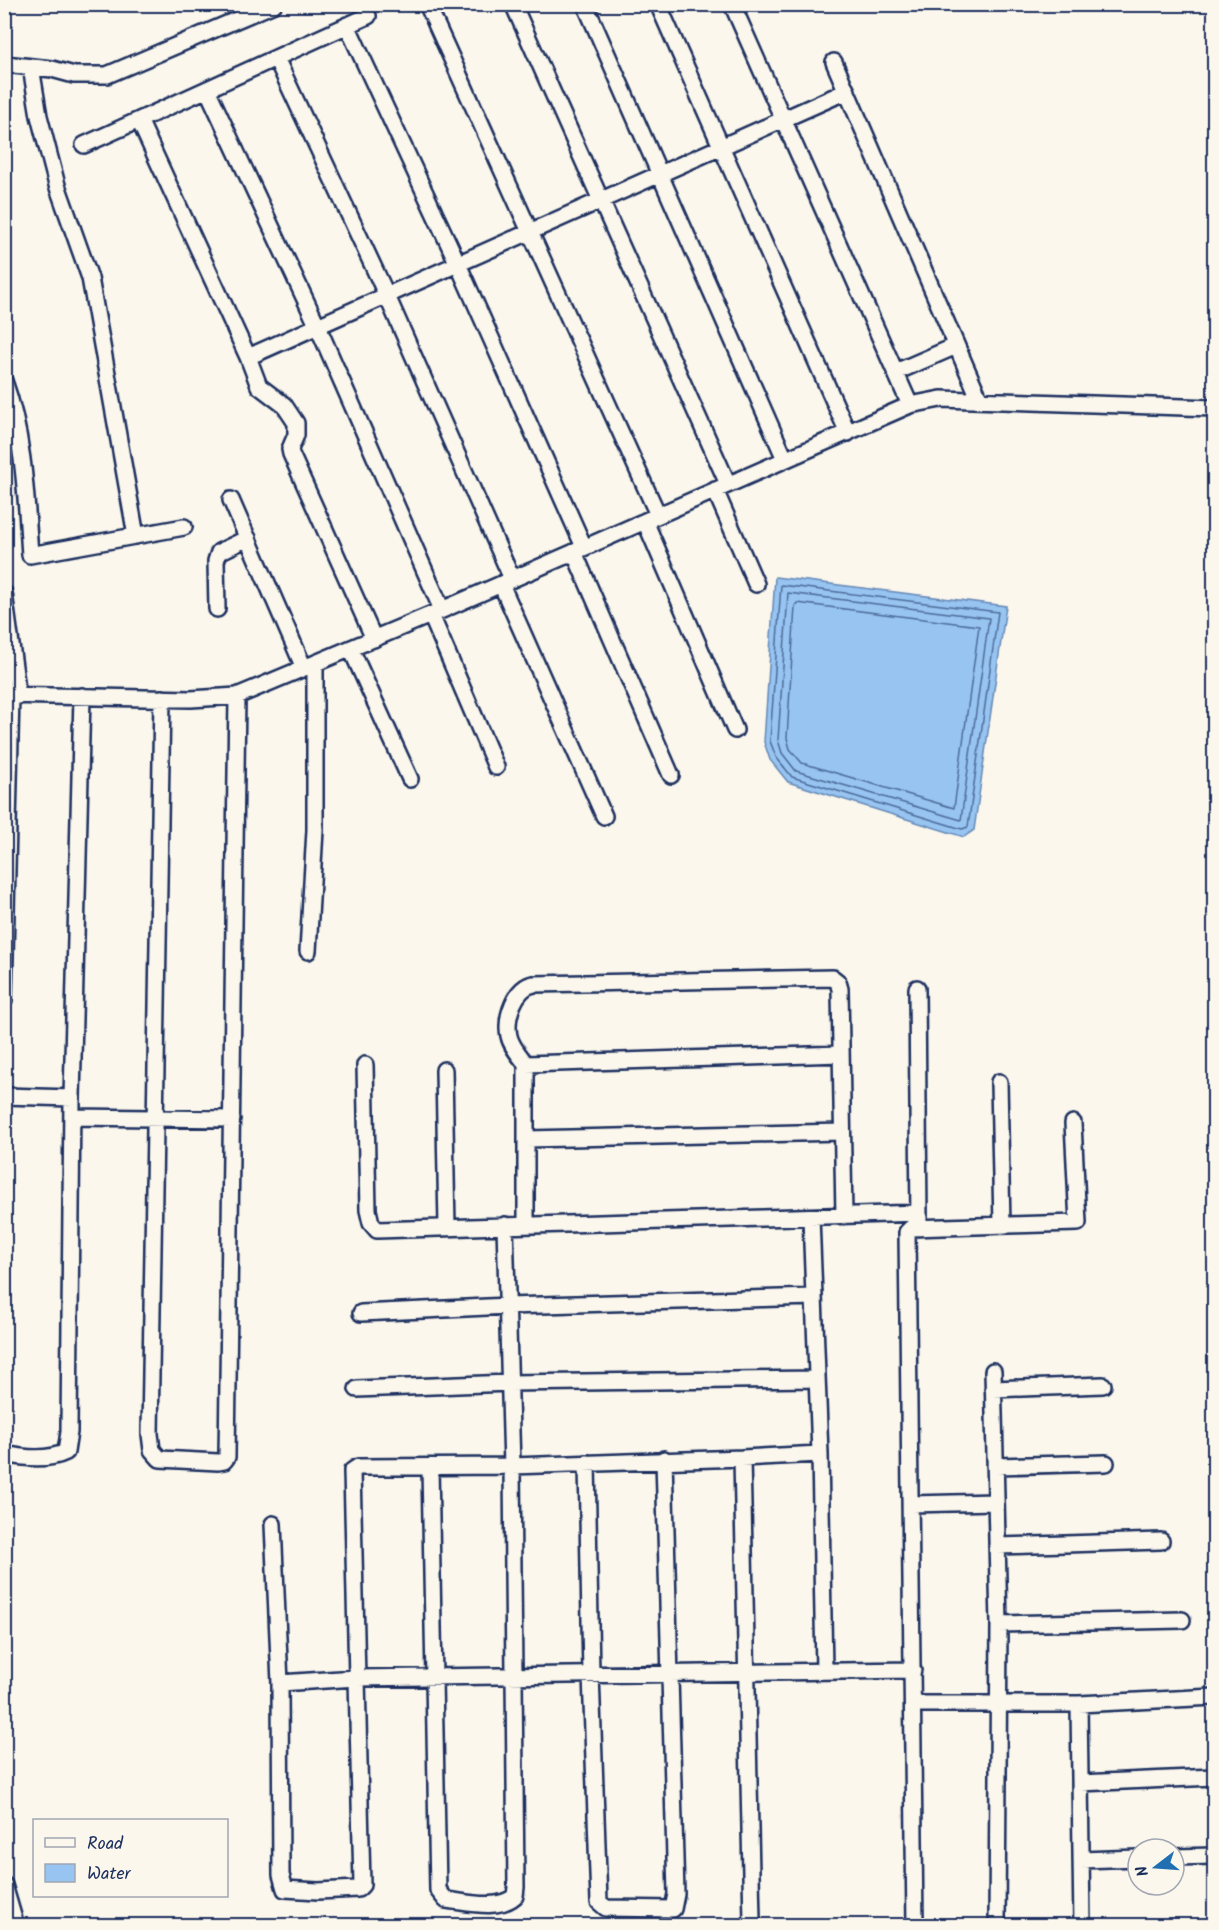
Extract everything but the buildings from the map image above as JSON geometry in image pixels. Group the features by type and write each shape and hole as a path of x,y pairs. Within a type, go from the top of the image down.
{"street":[{"path":"4,64 52,69 74,75 106,75 274,4"},
{"path":"427,4 529,232 651,518 735,730"},
{"path":"513,4 600,200 722,487 756,584"},
{"path":"585,4 785,459"},
{"path":"658,4 848,433"},
{"path":"732,4 910,405"},
{"path":"84,145 368,16"},
{"path":"347,25 458,264 579,549 671,775"},
{"path":"276,58 387,296 604,816"},
{"path":"834,62 980,400"},
{"path":"31,67 39,116 57,185 90,278 135,536"},
{"path":"207,89 318,327 436,612 496,767"},
{"path":"248,357 847,91"},
{"path":"139,120 260,386 284,405 296,423 296,435 290,449 291,454 374,639"},
{"path":"896,372 956,346"},
{"path":"4,381 18,433 30,555 184,527"},
{"path":"11,695 162,699 237,696 351,649 910,405 941,399 1215,408"},
{"path":"231,500 310,666 315,830 308,951"},
{"path":"217,609 216,561 219,552 248,538"},
{"path":"4,593 11,695 4,1000"},
{"path":"351,649 410,779"},
{"path":"4,1454 48,1457 66,1452 69,1432 72,1098 82,696"},
{"path":"162,699 150,1434 152,1450 160,1459 218,1462 224,1461 227,1457 237,696"},
{"path":"526,1226 526,1064 513,1047 508,1023 519,992 527,985 534,984 833,978 838,982 840,989 844,1216"},
{"path":"915,1926 907,1232 919,1220 917,988"},
{"path":"526,1064 841,1054"},
{"path":"365,1065 368,1210 371,1223 377,1230 844,1216 1002,1226 1078,1224 1073,1123"},
{"path":"444,1070 447,1228"},
{"path":"999,1082 1002,1226"},
{"path":"4,1096 72,1098"},
{"path":"73,1117 232,1119"},
{"path":"526,1139 842,1132"},
{"path":"811,1217 820,1454 824,1670"},
{"path":"430,1467 438,1890 446,1900 495,1904 510,1901 515,1896 512,1466 505,1225"},
{"path":"361,1313 508,1306 814,1297"},
{"path":"993,1371 999,1624 997,1926"},
{"path":"357,1389 509,1383 817,1378"},
{"path":"993,1389 1103,1385"},
{"path":"273,1524 280,1683 281,1875 285,1888 318,1891 358,1889 362,1885 352,1471 358,1467 512,1466 820,1454"},
{"path":"742,1458 752,1921"},
{"path":"587,1463 599,1902 606,1908 673,1908 676,1894 664,1460"},
{"path":"995,1466 1106,1463"},
{"path":"910,1504 996,1502"},
{"path":"997,1546 1161,1541"},
{"path":"999,1624 1182,1620"},
{"path":"280,1683 356,1678 913,1670"},
{"path":"913,1704 1079,1704 1215,1697"},
{"path":"1079,1704 1082,1926"},
{"path":"1080,1783 1215,1777"},
{"path":"1186,1857 1215,1856"},
{"path":"1081,1860 1126,1858"},
{"path":"4,1885 16,1926"}],"water":[{"path":"775,577 1006,606 974,830 964,837 788,782 770,760 764,742"}]}
